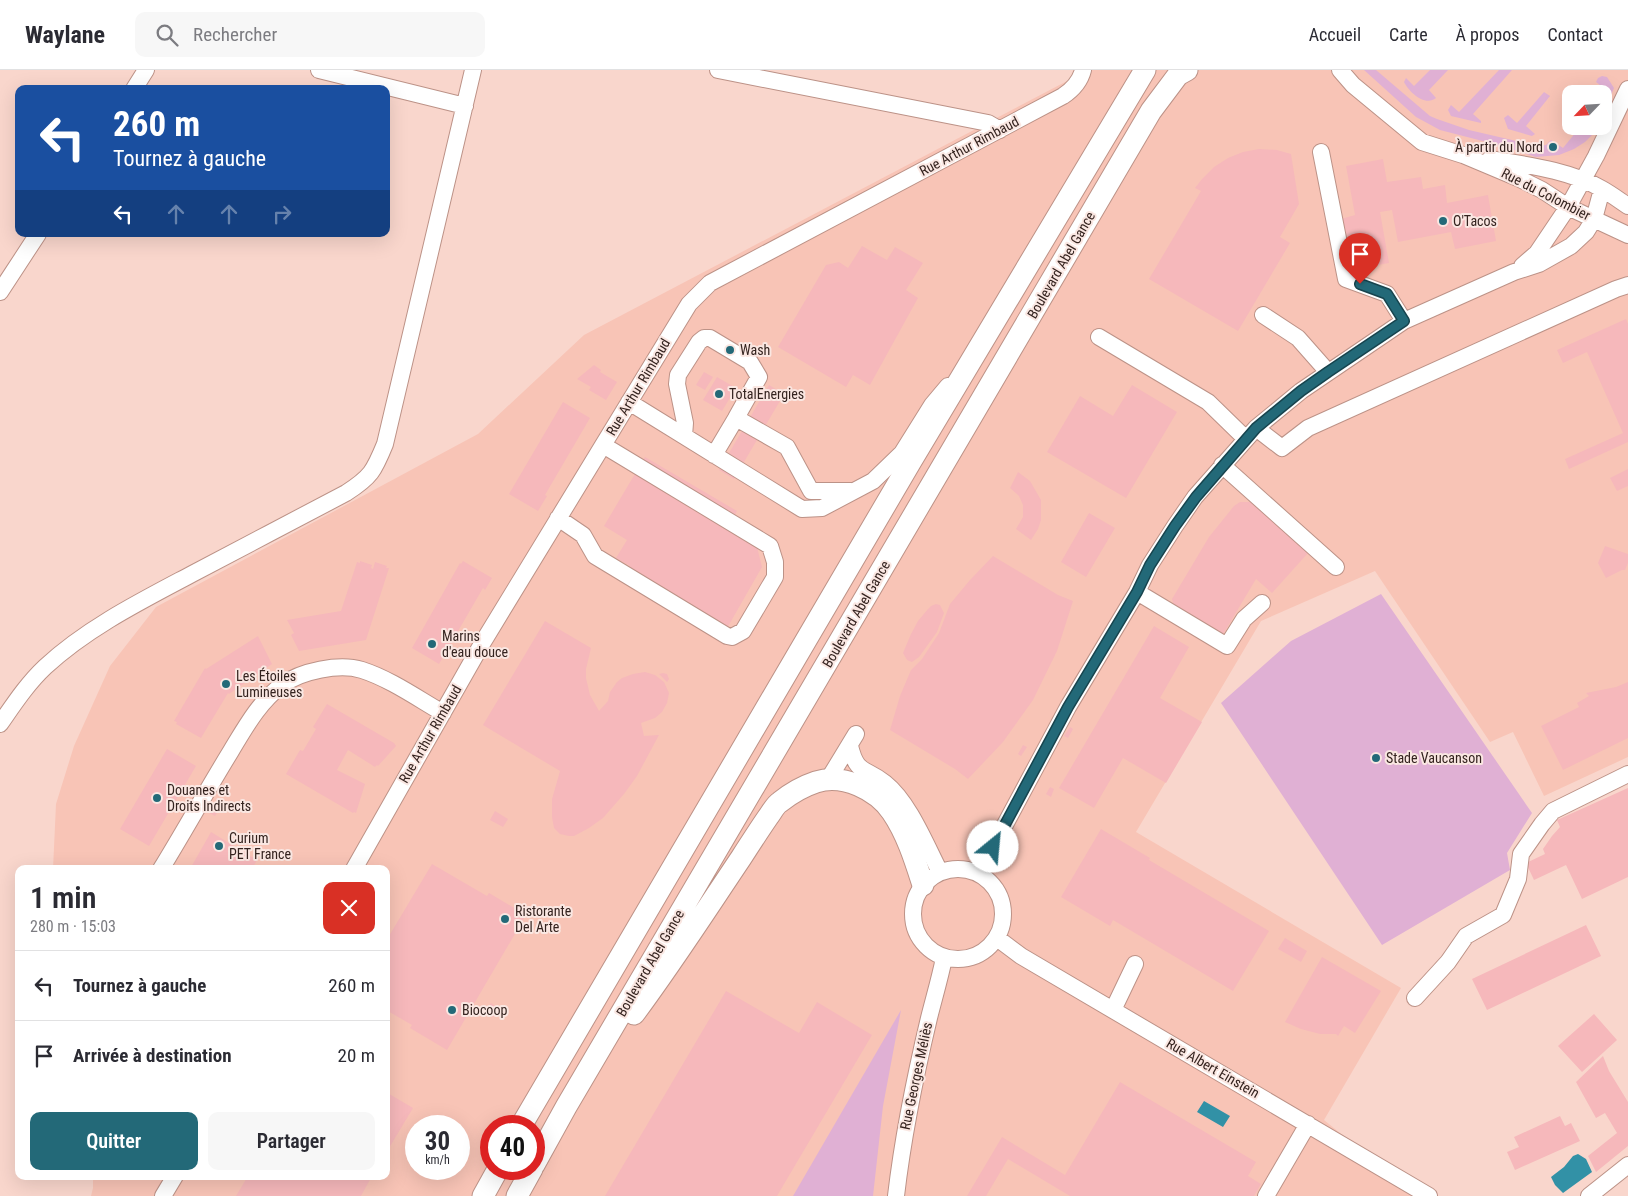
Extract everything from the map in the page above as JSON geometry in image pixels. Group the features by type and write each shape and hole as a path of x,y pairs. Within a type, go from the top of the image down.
{"main road":[{"name":"Boulevard Abel Gance","path":"527,1115 974,356 1145,70"},
{"name":"Boulevard Abel Gance","path":"545,1145 1151,111 1178,75 1187,70"},
{"path":"566,1107 653,988 778,803 817,781 851,782 865,788 878,797 892,811 914,856 923,885"},
{"path":"483,1196 492,1180"},
{"path":"517,1196 526,1180"}],"street":[{"path":"131,70 132,85"},
{"path":"135,85 146,70"},
{"path":"319,70 380,85"},
{"path":"0,724 31,682 45,668 60,654 100,625 159,591 346,493 360,484 376,467 385,444 473,70"},
{"path":"718,70 988,123 1000,130"},
{"name":"Rue Arthur Rimbaud","path":"356,865 483,642 558,518 603,445 635,405 689,304 710,283 1071,91 1078,83 1083,70"},
{"name":"Rue du Colombier","path":"1327,70 1353,85"},
{"name":"Rue du Colombier","path":"1340,70 1353,85 1422,142 1463,155 1520,179 1542,190 1568,207 1628,235"},
{"path":"390,88 465,106"},
{"path":"1514,272 1537,253 1568,207 1596,156 1628,89"},
{"path":"1321,152 1346,279 1387,294 1404,321"},
{"name":"Rue du Colombier","path":"1463,155 1544,168 1602,188 1628,206"},
{"path":"976,872 993,847 1068,707 1137,592 1150,565 1196,497 1251,433 1301,391 1404,321 1514,272 1539,264 1571,246 1586,232 1594,219 1602,188"},
{"path":"0,292 36,237"},
{"path":"1099,337 1208,402 1251,433 1282,448 1308,428 1628,285"},
{"path":"1263,315 1298,338 1328,372"},
{"path":"684,436 684,423 677,384 678,375 699,342 704,338 710,338 750,362 759,377 714,454"},
{"path":"635,405 802,509 822,508 873,480 902,452 932,405 974,356"},
{"path":"736,418 787,447 811,491 853,492"},
{"path":"558,518 583,535 596,556 727,636 732,637 744,631 775,577 775,562 770,546 603,445"},
{"path":"1222,465 1336,567"},
{"path":"1137,592 1226,646 1244,619 1262,603"},
{"path":"163,865 252,717 265,700 282,685 294,678 314,671 335,668 360,670 385,680 442,713"},
{"path":"828,780 853,740 856,764 860,769 885,783 902,802 940,872"},
{"path":"1415,998 1448,962 1466,936 1503,915 1518,879 1521,854 1542,824 1554,811 1628,774"},
{"path":"964,869 976,872 992,884 1002,901 1004,920 997,938 987,950 974,958 959,960 944,958 927,948 916,932 912,913 915,898 923,885 940,872 964,869"},
{"name":"Rue Albert Einstein","path":"997,938 1021,956 1429,1196"},
{"name":"Rue Georges Méliès","path":"896,1196 903,1141 929,1017 944,958"},
{"path":"1113,1010 1135,964"},
{"path":"1266,1196 1308,1124"},
{"path":"1592,1195 1628,1165"},
{"path":"163,1196 173,1180"}],"shaded area":[{"path":"1088,70 1628,70 1628,757 1544,796 1513,732 1490,742 1375,571 1261,621 1136,832 1401,988 1324,1120 1417,1196 91,1196 93,1180 390,1180 390,865 53,865 56,804 74,746 110,666 156,607 478,434 584,335"},
{"path":"1364,70 1376,70 1430,116 1469,130 1538,146 1546,145 1551,140 1563,148 1574,135 1592,135 1574,149 1559,155 1536,157 1440,130 1416,117"},
{"path":"1430,70 1448,70 1429,90 1436,98 1427,101 1413,94 1404,82 1406,78 1414,86"},
{"path":"1499,70 1512,70 1473,114 1481,123 1451,116 1448,110 1451,105 1459,112"},
{"path":"1602,76 1607,77 1614,88 1612,93 1612,85 1600,85 1596,82"},
{"path":"1544,92 1550,96 1526,126 1535,134 1532,136 1508,129 1504,118 1508,115 1517,123"},
{"name":"Stade Vaucanson","path":"1381,594 1532,813 1507,853 1510,870 1382,945 1221,703 1291,641"},
{"path":"901,1010 883,1106 873,1196 793,1196"}],"water":[{"path":"1204,1101 1230,1116 1223,1127 1197,1112"},
{"path":"1578,1154 1586,1159 1592,1172 1563,1193 1555,1185 1551,1177 1564,1167 1573,1156"}],"building":[{"path":"1259,149 1277,150 1291,154 1299,204 1280,237 1290,243 1238,331 1149,279 1201,191 1195,188 1202,179 1214,167 1228,158 1243,152"},
{"path":"1383,159 1387,182 1421,177 1423,189 1445,185 1447,203 1488,195 1496,241 1455,249 1451,232 1398,242 1392,210 1380,212 1389,263 1351,270 1341,219 1355,215 1346,166"},
{"path":"862,246 887,260 895,247 923,263 906,290 918,298 870,385 853,375 846,387 778,347 826,265 839,262 848,268"},
{"path":"1626,319 1628,324 1628,442 1569,469 1565,459 1623,433 1587,352 1563,363 1557,350"},
{"path":"594,365 601,370 600,372 617,382 606,400 589,390 591,387 577,379"},
{"path":"704,372 713,377 705,390 696,385"},
{"name":"TotalEnergies","path":"717,377 736,388 722,411 703,400"},
{"path":"769,385 784,394 734,479 719,470"},
{"path":"1132,385 1177,412 1126,498 1047,452 1080,396 1113,416"},
{"path":"563,402 590,418 545,495 547,496 538,511 509,494"},
{"path":"645,457 737,511 728,527 756,543 762,567 726,630 627,572 630,566 616,558 627,540 604,526"},
{"path":"1628,469 1628,486 1617,491 1610,478"},
{"path":"1018,472 1030,481 1041,500 1041,520 1031,540 1016,529 1023,517 1023,505 1019,496 1010,488"},
{"path":"1240,502 1252,502 1308,553 1272,593 1256,579 1222,636 1175,609 1172,599 1209,537 1234,506"},
{"path":"1089,513 1115,528 1086,577 1061,562"},
{"path":"1605,546 1628,554 1628,563 1625,570 1606,578 1598,563"},
{"path":"993,556 1058,595 1073,601 1057,651 1033,700 1003,742 968,779 955,769 890,730 900,696 911,670 922,659 939,633 950,604"},
{"path":"360,561 372,565 371,568 373,569 375,562 389,568 366,640 299,651 291,635 294,633 287,620 341,611 357,562 360,563"},
{"path":"463,561 492,578 485,590 483,588 439,664 412,648 460,563"},
{"path":"936,604 940,605 944,613 937,632 919,657 912,662 907,660 903,653 911,634 918,621 928,609"},
{"path":"545,621 591,648 586,678 590,695 599,711 608,701 610,692 617,682 633,674 645,672 655,675 664,682 669,693 667,703 662,712 655,718 641,723 644,736 659,735 637,776 603,818 574,836 560,834 554,828 552,799 560,771 483,725"},
{"path":"1154,626 1189,647 1160,698 1202,722 1166,783 1123,758 1094,808 1059,788"},
{"path":"258,636 272,664 228,693 201,738 176,724 177,722 174,721 205,668"},
{"path":"659,674 667,674 669,679 667,682"},
{"path":"1628,682 1628,738 1563,770 1541,726 1579,707 1577,703 1589,696 1586,693 1616,687"},
{"path":"327,704 394,743 396,746 375,767 348,750 337,770 365,784 356,813 286,774 300,750 303,751 316,729 313,727"},
{"path":"1070,727 1073,729 1068,738 1064,736"},
{"path":"1023,745 1027,747 1021,756 1018,754"},
{"path":"167,749 196,766 149,846 120,829"},
{"path":"1050,787 1054,789 1051,797 1046,794"},
{"path":"1628,788 1628,877 1582,899 1566,865 1534,880 1526,863 1545,854 1543,849 1560,827 1557,820"},
{"path":"213,806 219,810 215,816 209,813"},
{"path":"495,811 508,819 503,827 490,820"},
{"path":"1101,829 1150,858 1149,860 1269,931 1233,991 1113,920 1110,926 1061,897"},
{"name":"Curium PET France","path":"211,832 257,860 254,865 192,865"},
{"path":"432,864 487,896 489,893 526,915 447,1050 410,1028 412,1025 390,1012 390,934"},
{"path":"1586,925 1601,956 1487,1010 1472,979"},
{"path":"1285,938 1307,951 1301,962 1278,949"},
{"path":"1322,957 1381,991 1355,1033 1344,1026 1338,1036 1336,1034 1320,1034 1285,1022"},
{"path":"726,991 799,1033 817,1002 872,1035 777,1196 605,1196"},
{"path":"491,1003 498,1008 493,1017 485,1012"},
{"path":"1594,1014 1617,1040 1582,1072 1558,1046"},
{"path":"1603,1056 1609,1071 1628,1102 1628,1146 1596,1172 1588,1156 1617,1133 1605,1113 1596,1118 1576,1082"},
{"path":"1120,1082 1256,1162 1248,1176 1261,1184 1254,1196 1070,1196 1008,1159 986,1196 967,1196 1002,1137 1065,1175"},
{"path":"390,1094 413,1108 409,1115 405,1115 405,1121 390,1146"},
{"path":"1560,1116 1565,1126 1571,1123 1580,1141 1515,1170 1507,1152 1519,1147 1514,1137"},
{"path":"246,1180 370,1180 361,1196 236,1196"}],"place":[{"name":"À partir du Nord","path":"1553,147"},
{"name":"O'Tacos","path":"1443,221"},
{"name":"Wash","path":"730,350"},
{"name":"TotalEnergies","path":"719,394"},
{"name":"Marins d'eau douce","path":"432,644"},
{"name":"Les Étoiles Lumineuses","path":"226,684"},
{"name":"Stade Vaucanson","path":"1376,758"},
{"name":"Douanes et Droits Indirects","path":"157,798"},
{"name":"Curium PET France","path":"219,846"},
{"name":"Ristorante Del Arte","path":"505,919"},
{"name":"Biocoop","path":"452,1010"}],"route":[{"path":"993,847 1056,727 1137,592 1150,565 1196,497 1256,428 1301,391 1404,321 1387,294 1360,284"}]}
